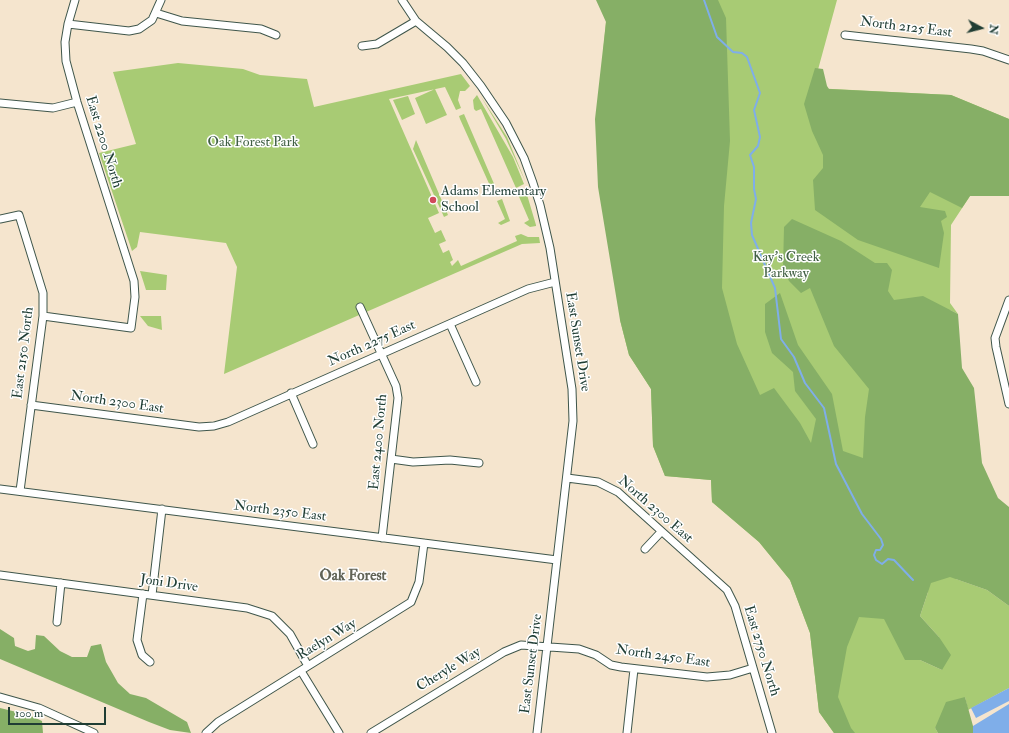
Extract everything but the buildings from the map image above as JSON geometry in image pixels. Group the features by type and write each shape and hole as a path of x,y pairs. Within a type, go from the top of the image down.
{"street":[{"name":"East 2200 North","path":"43,316 131,328 135,289 76,102 66,61 65,42 68,24 75,0"},
{"name":"East Sunset Drive","path":"402,0 416,21 463,63 481,86 506,123 524,158 540,205 550,248 574,404 537,733"},
{"path":"68,24 129,31 139,29 148,24 156,13 160,3"},
{"path":"156,13 182,21 261,29 276,35"},
{"path":"362,46 377,44 416,21"},
{"name":"North 2125 East","path":"845,35 971,50 989,53 1009,60"},
{"path":"0,103 53,108 76,102"},
{"name":"East 2150 North","path":"0,219 19,215 43,293 43,316 20,491"},
{"name":"North 2275 East","path":"200,427 214,426 228,422 528,289 555,282"},
{"path":"1009,300 995,338 1009,404"},
{"name":"East 2400 North","path":"360,307 396,386 398,398 382,538"},
{"path":"450,324 476,382"},
{"path":"291,393 313,444"},
{"name":"North 2300 East","path":"31,404 200,427"},
{"path":"391,459 417,462 450,460 479,463"},
{"name":"North 2300 East","path":"566,478 598,482 608,485 618,492 717,581"},
{"name":"North 2350 East","path":"0,489 557,560"},
{"path":"152,595 162,510"},
{"path":"645,550 661,532"},
{"name":"Raelyn Way","path":"206,733 218,722 411,602 419,582 424,543"},
{"name":"Joni Drive","path":"0,575 248,608 272,616 290,634 308,666"},
{"name":"East 2750 North","path":"717,581 727,590 735,606 772,733"},
{"path":"56,622 61,583"},
{"path":"142,594 137,640 142,655 150,662"},
{"name":"Cheryle Way","path":"370,733 513,647 528,644 547,646"},
{"name":"North 2450 East","path":"547,646 586,651 611,665 634,669 719,677 753,668"},
{"path":"627,733 634,669"},
{"path":"301,671 339,733"},
{"path":"0,697 39,708 92,733"}],"green space":[{"name":"Kay's Creek Parkway","path":"596,0 718,0 726,18 730,141 724,206 722,288 737,344 760,395 774,388 800,423 811,443 816,419 795,391 793,372 772,353 765,332 765,304 780,293 798,345 832,394 843,451 863,458 865,417 869,389 834,346 810,288 801,293 789,281 783,269 784,227 792,219 841,241 875,263 887,263 892,270 888,291 894,300 923,296 958,314 962,368 974,388 982,463 998,498 1009,507 1009,606 987,590 950,577 931,583 920,616 939,637 951,655 942,670 920,660 905,660 884,619 859,617 847,647 838,697 851,728 855,733 834,733 819,712 810,633 790,580 759,542 712,502 711,480 665,476 653,446 651,389 629,355 620,320 598,187 595,119 606,22"},
{"name":"Kay's Creek Parkway","path":"608,0 837,0 813,88 951,95 1009,119 1009,196 970,196 951,225 950,303 958,314 950,310 956,579 987,590 1009,606 1009,688 968,710 965,697 935,728 938,733 834,733 819,712 810,633 790,580 759,542 712,502 711,480 665,476 653,446 651,389 629,355 620,320 626,55 603,53","holes":["928,592 920,616 939,637 942,670 920,660 907,660 887,610"]},
{"name":"Oak Forest Park","path":"178,63 243,69 260,75 307,79 314,107 461,74 470,86 465,91 460,91 458,100 461,108 456,110 445,87 389,99 439,213 428,218 435,233 441,230 446,241 439,244 443,253 449,250 453,260 450,262 452,266 458,260 461,266 517,241 515,236 521,234 528,237 539,237 540,243 522,244 224,374 237,267 226,243 140,232 137,247 132,251 99,153 136,144 113,72"},
{"path":"815,68 823,69 829,89 951,95 1009,119 1009,196 970,196 962,208 930,192 920,207 945,211 947,217 941,221 944,233 939,268 858,240 815,210 813,180 823,168 823,155 812,131 804,104"},
{"path":"435,89 447,115 426,124 415,98"},
{"path":"477,95 513,157 524,184 516,188 481,109 476,111 474,109 473,100"},
{"path":"480,95 507,137 526,183 506,139"},
{"path":"408,96 415,114 402,120 393,100"},
{"path":"464,114 495,186 491,188 460,119 459,116"},
{"path":"416,140 448,215 444,217 413,149"},
{"path":"525,188 536,226 530,227 524,223 529,220 517,192"},
{"path":"502,199 510,221 501,225 498,223 505,219 497,201"},
{"path":"140,271 167,275 166,290 146,290"},
{"path":"140,316 161,316 162,330 148,326"},
{"path":"0,629 14,638 15,646 28,651 35,649 36,635 44,636 60,651 72,657 87,657 91,646 101,644 106,662 118,683 130,694 146,698 187,722 191,733 170,730 149,722 0,659"},
{"path":"965,697 973,726 973,733 938,733 935,728 946,702"},
{"path":"0,708 29,715 42,721 43,733 0,733"}],"water":[{"path":"1009,688 1009,701 976,718 971,708"},
{"path":"1009,704 1009,733 973,733 973,726"}],"waterway":[{"path":"704,0 717,37 733,52 742,53 747,57 760,93 754,110 760,137 758,146 750,155 754,167 754,189 756,199 751,223 752,235 775,288 781,339 794,357 805,383 824,408 836,464 862,514 881,539 883,545 880,550 876,550 874,555 876,560 882,564 888,559 894,560 913,580"}],"place":[{"name":"Adams Elementary School","path":"433,200"}],"district":[{"name":"Oak Forest","path":"353,577"}]}
